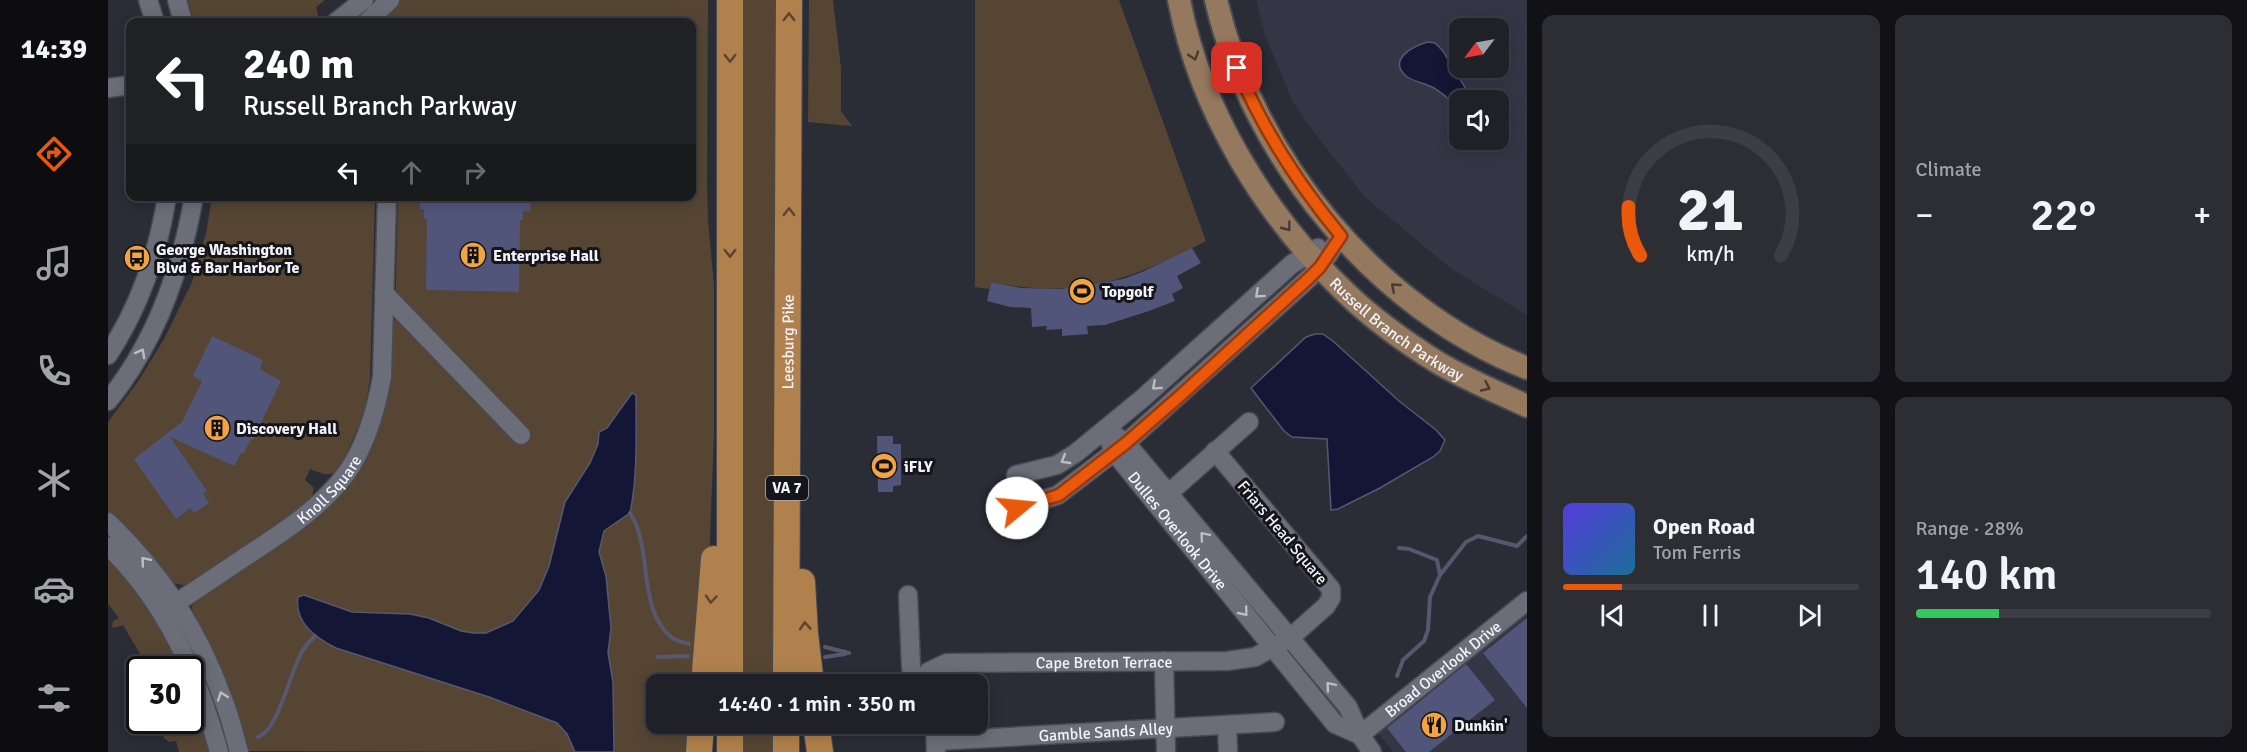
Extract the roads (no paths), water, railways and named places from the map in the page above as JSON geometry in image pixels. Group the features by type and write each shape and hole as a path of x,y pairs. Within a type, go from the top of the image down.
{"highway":[{"path":"730,0 730,674"},
{"name":"Leesburg Pike","path":"786,674 789,0"},
{"path":"788,291 803,599 810,674"},
{"path":"705,674 721,478 730,310"},
{"path":"699,752 700,734"},
{"path":"730,734 730,752"},
{"path":"786,734 786,752"},
{"path":"818,734 820,752"}],"main road":[{"name":"Russell Branch Parkway","path":"1179,0 1195,60 1209,98 1232,144 1269,204 1314,260 1347,294 1377,320 1438,363 1527,406"},
{"name":"Russell Branch Parkway","path":"1216,0 1237,68 1267,132 1288,167 1341,236 1401,292 1441,323 1493,353 1527,368"}],"street":[{"path":"148,0 155,18"},
{"path":"177,0 182,18"},
{"path":"344,18 364,0"},
{"path":"371,18 390,0"},
{"path":"108,88 126,86"},
{"path":"108,355 138,302 162,231 166,201"},
{"path":"108,401 130,373 166,302 183,251 193,201"},
{"name":"Knoll Square","path":"169,608 305,516 331,491 347,472 359,452 377,403 382,377 387,201"},
{"path":"1017,508 1059,495 1120,448 1214,366 1314,260 1341,236"},
{"path":"1016,475 1057,465 1076,453 1199,348 1292,264 1314,260"},
{"path":"384,294 521,435"},
{"path":"1199,348 1214,366"},
{"path":"1162,499 1249,422"},
{"name":"Dulles Overlook Drive","path":"1106,429 1162,499 1273,648 1335,724 1360,735"},
{"name":"Friars Head Square","path":"1215,451 1331,589 1331,598 1326,606 1290,638"},
{"name":"Dulles Overlook Drive","path":"1162,499 1290,638 1348,707 1360,735 1372,752"},
{"path":"108,522 144,560 169,608 214,675 224,701 238,752"},
{"path":"108,546 169,608 181,647 200,689 219,752"},
{"path":"908,596 912,674"},
{"name":"Broad Overlook Drive","path":"1360,735 1527,601"},
{"name":"Cape Breton Terrace","path":"927,674 947,663 1241,659 1255,657 1290,638"},
{"path":"1164,661 1166,752"},
{"name":"Gamble Sands Alley","path":"936,739 1275,722"},
{"path":"1227,725 1228,752"}],"waterway":[{"path":"630,513 641,543 653,611 660,625 671,637 689,644"},
{"path":"1397,676 1403,660 1424,641 1428,630 1430,597 1440,575 1466,542 1478,536 1517,546 1527,536"},
{"path":"1399,548 1409,549 1437,560 1440,575"},
{"path":"258,737 272,723 298,659 315,636"},
{"path":"825,647 849,653"},
{"path":"825,657 845,654"},
{"path":"658,657 688,656"}],"place":[{"name":"Enterprise Hall","path":"473,255"},
{"name":"George Washington Blvd & Bar Harbor Te","path":"137,258"},
{"name":"Topgolf","path":"1082,291"},
{"name":"Discovery Hall","path":"217,428"},
{"name":"iFLY","path":"884,466"},
{"name":"Dunkin'","path":"1434,725"}]}
